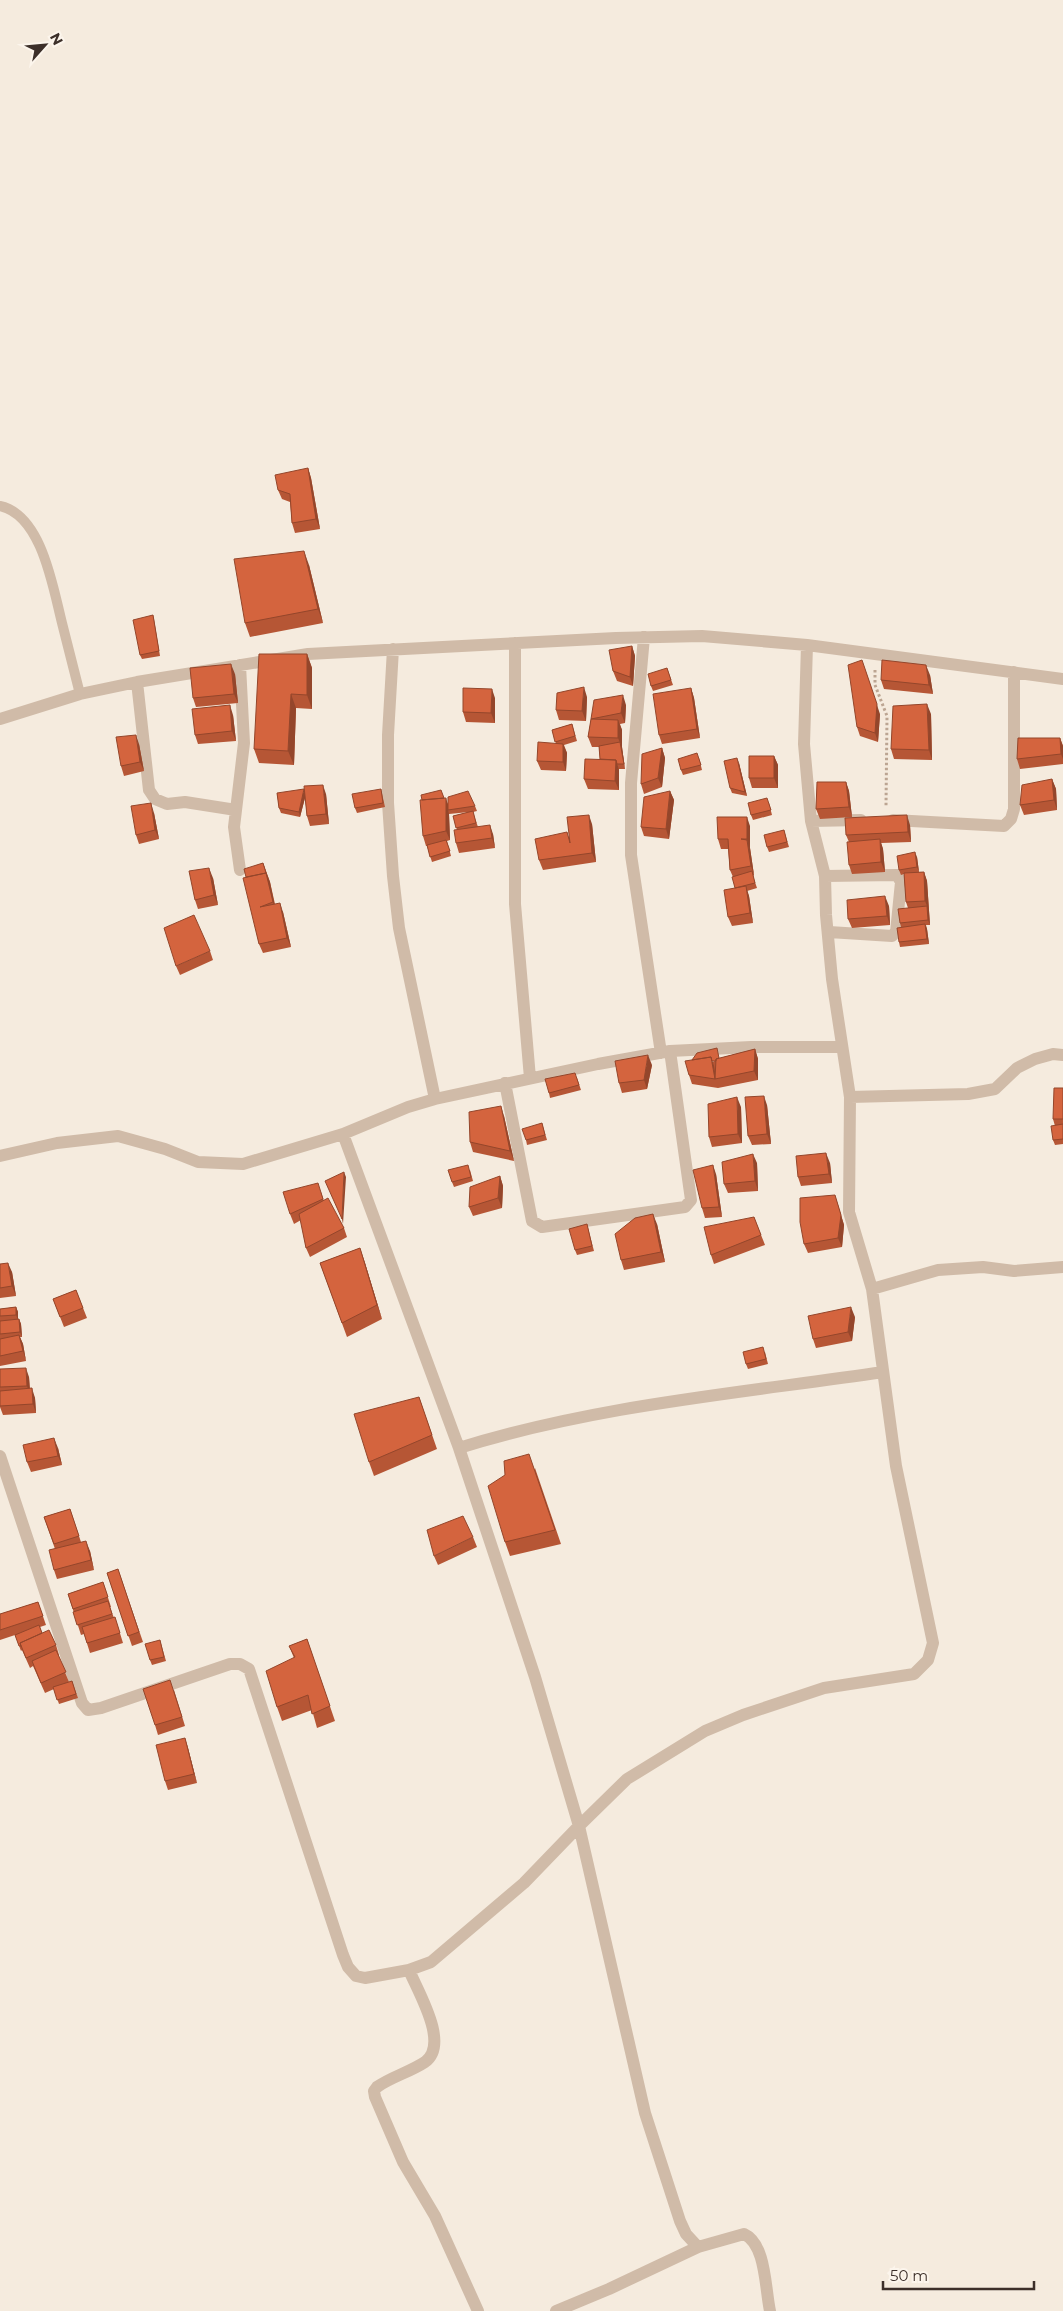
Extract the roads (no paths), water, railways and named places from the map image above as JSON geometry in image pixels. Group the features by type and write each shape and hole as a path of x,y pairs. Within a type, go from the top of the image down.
{"street":[{"path":"0,718 80,694 137,682 308,654 644,637 702,636 807,645 1063,679"},
{"path":"505,1084 532,1221 536,1225 542,1226 685,1207 689,1204 691,1200 666,1052 630,855 631,784 644,637"},
{"path":"515,643 515,904 530,1078"},
{"path":"0,1456 82,1703 88,1710 101,1708 230,1664 240,1664 249,1669 348,1967 356,1976 366,1978 409,1970 431,1962 524,1883 578,1826 627,1779 705,1731 743,1715 824,1688 914,1674 928,1660 933,1643 896,1466 872,1289 850,1212 850,1097 832,979 826,915 825,876 811,821 804,744 807,645"},
{"path":"393,649 388,736 388,803 393,876 399,928 435,1100"},
{"path":"240,665 244,743 234,827 240,870"},
{"path":"811,821 886,820 1004,826 1011,819 1014,808 1014,672"},
{"path":"137,682 149,790 154,800 167,804 185,802 236,810"},
{"path":"825,876 897,875 901,882 896,932 892,936 829,932"},
{"path":"0,1156 57,1143 118,1136 165,1149 198,1162 243,1164 343,1134 408,1107 530,1078 666,1052 751,1047 842,1047"},
{"path":"850,1097 968,1094 995,1089 1017,1068 1034,1059 1053,1054 1063,1055"},
{"path":"343,1134 459,1448 535,1676 578,1826 645,2113 680,2221 686,2234 698,2246"},
{"path":"872,1289 938,1270 982,1267 1014,1271 1063,1267"},
{"path":"459,1448 511,1432 673,1401 883,1372"},
{"path":"409,1970 435,2032 435,2049 427,2061 377,2087 374,2091 375,2096 403,2162 435,2216 478,2311"},
{"path":"556,2311 609,2289 698,2246 744,2234 753,2238 760,2249 770,2311"}],"lane":[{"path":"0,506 7,507 23,519 35,537 50,571 80,694"}]}
